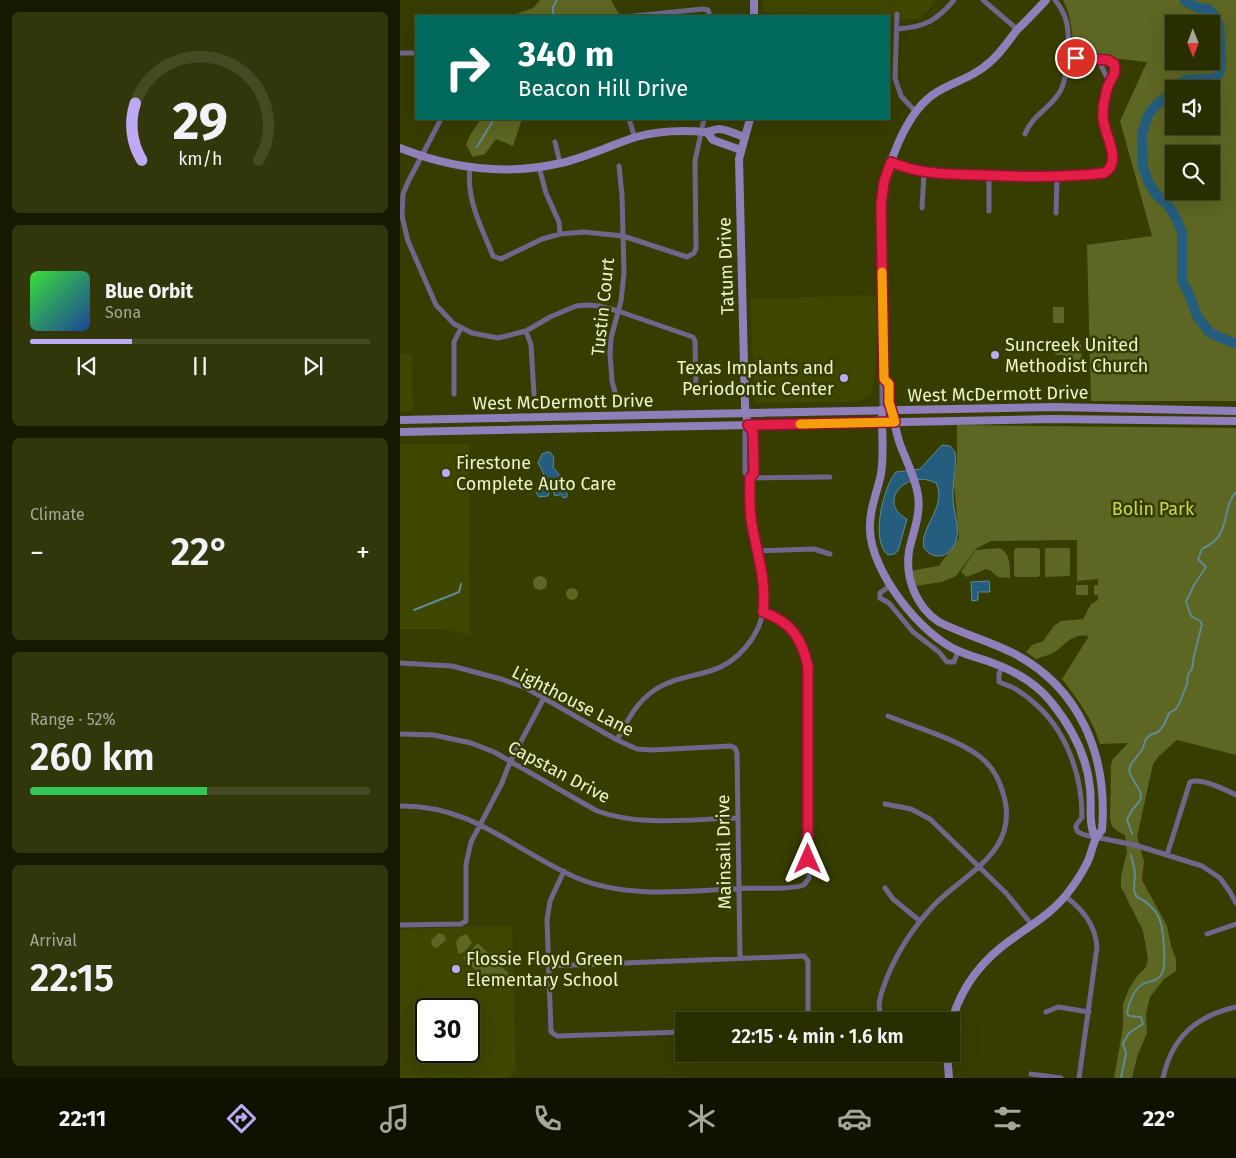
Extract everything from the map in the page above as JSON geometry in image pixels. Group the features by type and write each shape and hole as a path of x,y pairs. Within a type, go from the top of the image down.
{"street":[{"path":"754,0 754,15"},
{"path":"897,29 920,27 937,19 954,0"},
{"path":"983,0 1018,30"},
{"path":"1046,0 990,62 970,77 950,85 931,96 916,112 902,133 884,182 881,205 884,379 882,384 882,468 872,506 870,534 877,560 900,599 918,622 933,635 958,651 1002,667 1027,680 1050,701 1071,730 1080,748 1088,772 1092,830 1095,837"},
{"path":"1025,134 1029,124 1057,96 1065,80 1068,58 1067,25 1063,12 1055,0"},
{"path":"644,15 703,9 709,13"},
{"path":"897,14 895,78 901,96 916,112"},
{"path":"400,53 415,53"},
{"path":"891,162 904,168 924,172 1057,177 1104,173 1110,167 1112,158 1102,116 1109,82 1115,73 1114,64 1108,60 1068,58"},
{"path":"1098,59 1109,82"},
{"path":"440,120 404,194 402,216 405,232 436,305 444,314 461,328 482,336 498,338 526,331 550,317 576,306 599,306 618,311 692,337 695,342 696,390"},
{"path":"629,120 635,138"},
{"path":"470,168 469,190 471,201 496,258 504,258 528,245 560,234 584,232 623,236 684,257 692,255 696,248 695,161 704,132 704,120"},
{"name":"Tatum Drive","path":"748,425 739,190 741,150 750,120"},
{"path":"400,148 421,157 470,168 504,170 560,164 635,138 658,133 704,132 720,129 745,137"},
{"path":"704,132 713,140 741,150"},
{"path":"555,142 560,164"},
{"name":"Tustin Court","path":"615,392 612,381 610,354 611,338 623,288 621,175 619,166"},
{"path":"539,167 546,193 559,222 560,234"},
{"path":"922,208 924,172"},
{"path":"989,175 989,210"},
{"path":"1056,213 1057,177"},
{"path":"454,394 454,342 461,328"},
{"path":"526,331 531,345 534,394"},
{"path":"884,379 889,384 891,411 899,442 916,484 918,514 908,561 910,581 915,595 936,620 1022,658 1052,682 1070,702 1090,737 1098,758 1101,776 1102,830 1095,837 1088,861 1077,881 1055,908 1002,946 978,969 962,992 955,1012"},
{"name":"West McDermott Drive","path":"400,420 1054,407 1236,411"},
{"name":"West McDermott Drive","path":"400,432 1051,419 1236,421"},
{"path":"617,740 633,712 654,690 676,679 717,668 739,654 746,647 756,630 763,612 764,596 751,521 750,478 745,473 745,432 748,425"},
{"path":"750,478 830,477"},
{"path":"757,551 814,549 830,554"},
{"path":"891,584 880,593 880,598 892,606 913,632 939,652 947,662 954,662 958,651"},
{"path":"400,806 439,809 462,816 480,824 564,871 595,884 614,888 641,892 798,886 806,883 808,878 808,667 805,653 786,623 777,617 763,612"},
{"name":"Lighthouse Lane","path":"400,663 435,664 480,672 526,688 617,740 642,750 733,747"},
{"path":"1002,667 999,674 999,682 1011,686 1034,703 1062,737 1072,758 1080,789 1082,817 1076,823 1076,829 1081,834 1135,845 1193,862 1210,870 1225,884 1236,903"},
{"path":"400,925 454,924 464,922 466,919 466,868 471,842 544,698"},
{"path":"880,1012 879,1004 889,972 907,939 920,921 946,894 980,868 997,846 1005,821 1004,796 996,774 984,760 963,746 888,716"},
{"name":"Capstan Drive","path":"400,734 434,735 463,741 494,752 598,810 613,816 636,821 738,818"},
{"name":"Mainsail Drive","path":"733,747 737,753 740,958"},
{"path":"1167,855 1190,782 1195,780 1204,782 1236,795"},
{"path":"886,804 912,809 930,819 1013,900 1032,925"},
{"path":"564,871 548,910 550,1030 557,1036 675,1032"},
{"path":"885,888 893,899 920,921"},
{"path":"1065,896 1085,914 1093,928 1096,939 1097,957 1079,1078"},
{"path":"1207,934 1236,924"},
{"path":"548,966 801,956 806,957 808,963 808,1012"},
{"path":"1046,1012 1058,1007 1088,1012"},
{"path":"1163,1078 1170,1052 1188,1030 1213,1014 1236,1007"},
{"path":"948,1062 949,1078"},
{"path":"1030,1074 1061,1078"}],"shaded area":[{"path":"763,0 935,0 935,3 919,19 890,18 890,15 763,13"},
{"path":"876,295 876,367 873,387 869,396 858,402 755,403 750,299"},
{"path":"400,354 412,354 413,411 400,411"},
{"path":"400,444 469,444 470,635 441,629 400,629"},
{"name":"Flossie Floyd Green Elementary School","path":"512,926 516,1072 507,1078 400,1078 400,929"}],"green space":[{"path":"540,0 611,0 619,15 513,15 533,8"},
{"path":"1063,0 1236,0 1236,401 1091,401 1087,245 1152,236 1120,121 1147,62 1074,54 1068,13"},
{"path":"480,120 522,120 513,146 496,139 485,154 473,157 466,145"},
{"path":"1053,307 1064,307 1064,323 1053,323"},
{"path":"1055,344 1081,344 1082,369 1070,370 1072,359 1064,359 1063,355 1055,355"},
{"name":"Bolin Park","path":"957,425 1236,428 1236,755 1177,740 1153,764 1137,837 1144,861 1142,880 1167,926 1176,959 1176,971 1164,979 1150,997 1146,1014 1147,1033 1137,1057 1132,1078 1114,1078 1123,1027 1123,1004 1137,976 1146,967 1148,959 1143,931 1121,887 1121,876 1127,852 1125,835 1114,828 1110,820 1111,765 1113,759 1128,743 1100,744 1089,718 1062,679 1089,636 1075,637 1054,652 1036,659 1026,652 1032,645 1043,641 1054,626 1061,621 1083,619 1091,604 1098,600 1098,595 1094,595 1094,585 1098,585 1098,579 1077,581 1077,540 991,541 977,548 956,576 942,582 915,586 912,573 914,570 939,566 959,538 954,484 957,459"},
{"path":"1000,548 1008,557 1010,578 998,577 986,569 967,577 961,572 976,550"},
{"path":"1016,548 1038,548 1040,550 1040,575 1038,577 1016,577 1014,575 1014,550"},
{"path":"1046,548 1070,549 1069,576 1046,577"},
{"path":"540,576 545,578 547,583 545,588 540,590 535,588 533,583 535,578"},
{"path":"1076,585 1088,585 1088,595 1076,595"},
{"path":"570,588 574,588 578,594 574,600 570,600 566,596 566,592"},
{"path":"439,933 444,935 446,940 437,948 432,946 431,940"},
{"path":"466,934 472,943 464,952 458,954 456,942 459,937"},
{"path":"478,943 509,974 494,988 463,958"}],"water":[{"path":"942,445 950,446 955,452 953,498 957,522 957,537 955,543 948,552 939,556 929,553 924,548 925,532 936,508 939,492 936,483 914,480 899,489 895,497 894,505 898,512 907,519 898,551 888,555 883,548 879,527 883,501 891,479 896,472 920,469"},
{"path":"550,452 554,458 553,467 561,477 555,481 548,481 547,486 550,490 548,496 539,497 536,492 537,487 544,477 538,463 542,454"},
{"path":"563,483 567,497 563,498 561,494 554,495 554,490"},
{"path":"989,581 990,592 978,592 978,600 972,601 971,582"}],"waterway":[{"path":"555,15 553,7 557,0"},
{"path":"1185,0 1199,8 1208,9 1215,16 1219,24 1221,65 1215,79 1185,80"},
{"path":"1165,98 1148,115 1142,134 1143,167 1149,183 1156,194 1168,205 1182,232 1182,281 1197,316 1210,333 1236,344"},
{"path":"477,147 493,120"},
{"path":"1230,341 1236,348"},
{"path":"1132,834 1127,820 1141,798 1140,791 1129,770 1131,764 1142,750 1146,739 1158,732 1164,725 1169,713 1176,709 1187,684 1202,624 1191,616 1186,602 1206,567 1198,559 1202,549 1210,545 1221,532 1229,504 1236,492"},
{"path":"414,610 459,592 461,584"},
{"path":"1121,1078 1126,1053 1123,1043 1129,1033 1143,1024 1141,1017 1127,1014 1130,1001 1140,986 1161,976 1164,964 1164,940 1161,924 1151,906 1136,896 1134,890 1135,872 1131,855"}],"slow traffic":[{"path":"800,424 895,422 889,402 889,384 884,379 882,272"}],"place":[{"name":"Suncreek United Methodist Church","path":"995,355"},
{"name":"Texas Implants and Periodontic Center","path":"844,378"},
{"name":"Firestone Complete Auto Care","path":"446,473"},
{"name":"Flossie Floyd Green Elementary School","path":"456,969"}],"route":[{"path":"808,859 808,667 802,645 786,623 777,617 763,612 763,582 751,521 750,478 754,473 753,432 748,425 895,422 889,402 889,384 884,379 881,205 884,182 891,162 904,168 924,172 969,174 1057,177 1104,173 1108,171 1112,163 1112,153 1102,116 1109,82 1115,73 1114,64 1108,60 1076,58"}]}
